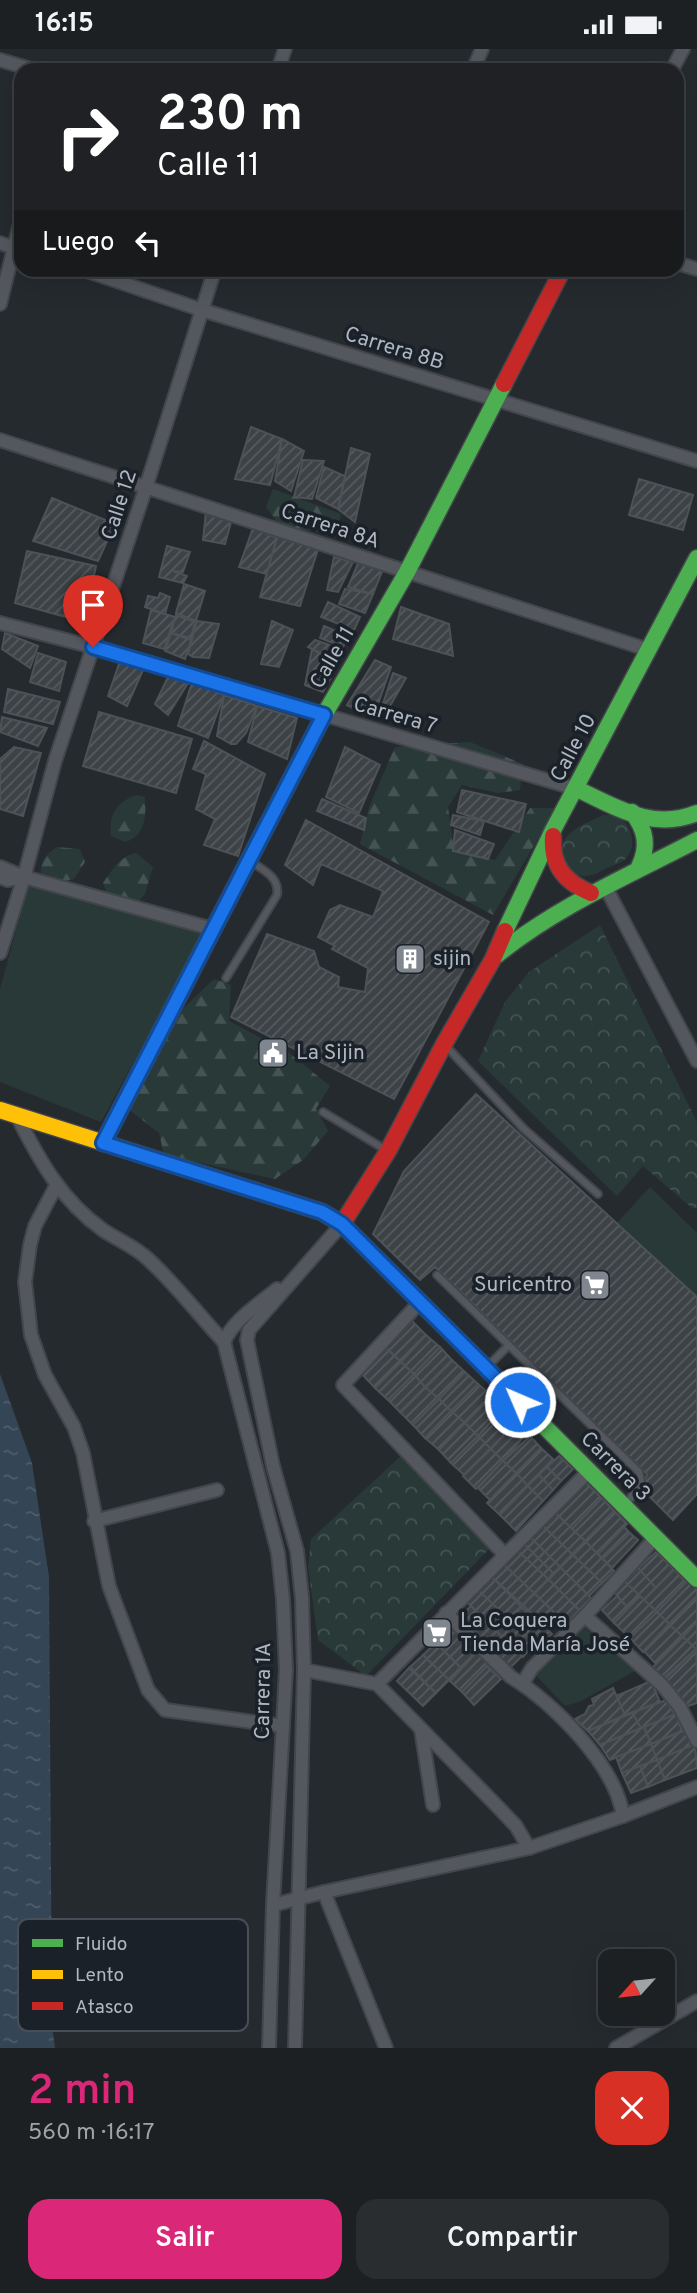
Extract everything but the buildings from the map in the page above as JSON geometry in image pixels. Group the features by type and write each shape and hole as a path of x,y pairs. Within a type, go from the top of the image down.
{"street":[{"path":"0,304 14,259"},
{"name":"Carrera 8B","path":"105,277 202,310 697,461"},
{"name":"Calle 12","path":"0,954 55,761 212,277"},
{"name":"Calle 11","path":"103,1143 324,715 407,572 559,277"},
{"name":"Carrera 8A","path":"0,440 649,650"},
{"name":"Calle 10","path":"314,1257 342,1224 388,1151 444,1044 493,959 553,830 697,558"},
{"name":"Carrera 7","path":"0,623 93,647 577,789"},
{"path":"577,789 632,813 666,821 697,813"},
{"path":"632,813 642,824 647,838 646,854 639,867"},
{"path":"553,830 551,847 554,863 563,877 575,888 598,890 697,1062"},
{"name":"Calle 10","path":"493,959 510,943 549,916 639,867 697,840"},
{"path":"0,867 24,877 213,929"},
{"path":"0,877 7,880 24,877"},
{"name":"Carrera 3","path":"0,1110 322,1212 342,1224 656,1537 695,1572"},
{"name":"Carrera 1A","path":"17,1116 56,1186 102,1229 145,1256 179,1289 225,1342 278,1553 284,1600 286,1670 269,2048"},
{"path":"56,1186 35,1226 30,1245 25,1282 29,1322 36,1353 45,1375 74,1427 83,1453 94,1521 109,1586 148,1690 165,1710 283,1726"},
{"path":"225,1342 237,1322 314,1257"},
{"name":"Carrera 1A","path":"295,2048 304,1670 302,1598 298,1551 273,1466 247,1340 249,1330 314,1257"},
{"path":"419,1303 343,1385 505,1555"},
{"path":"529,1848 509,1819 377,1684 590,1470"},
{"path":"94,1521 217,1490"},
{"path":"523,1683 532,1668 586,1616 656,1537"},
{"path":"446,1613 511,1677 523,1683 593,1751 607,1773 623,1816"},
{"path":"586,1616 662,1685 680,1707 697,1741"},
{"name":"Carrera 1A","path":"304,1670 377,1684"},
{"path":"421,1729 433,1805"},
{"path":"274,1905 529,1848 697,1787"},
{"path":"324,1892 386,2048"},
{"path":"616,2048 697,2001"}],"lane":[{"path":"226,978 277,895 275,880 249,860"},
{"path":"444,1044 524,1129 598,1194"},
{"path":"323,1112 388,1151"},
{"path":"437,1275 639,1472 641,1482 625,1506"},
{"path":"486,1367 509,1345"}],"green space":[{"path":"273,489 341,514 337,534 281,527 266,507"},
{"path":"470,742 523,764 520,790 498,793 462,785 448,807 454,851 495,860 530,808 556,808 493,915 360,844 369,807 395,747"},
{"path":"137,795 145,797 145,818 141,830 125,842 111,836 110,828 115,810 124,801"},
{"path":"603,815 619,818 628,826 632,838 631,849 620,863 595,874 575,874 564,862 562,852 566,837"},
{"path":"57,847 80,849 85,862 74,879 65,881 41,876 44,859"},
{"path":"136,853 153,867 145,894 137,903 107,893 103,883 113,868"},
{"path":"29,883 203,934 101,1122 0,1082 0,989"},
{"path":"600,925 697,1122 697,1207 693,1209 643,1166 617,1196 478,1061 505,1002 529,972"},
{"path":"214,979 231,985 229,1021 288,1052 330,1086 316,1109 328,1131 303,1160 275,1179 164,1155 159,1133 128,1109 171,1020"},
{"path":"650,1187 697,1233 697,1297 617,1223"},
{"path":"403,1454 491,1547 366,1676 318,1640 308,1567 311,1539"},
{"path":"585,1628 635,1671 581,1701 565,1706 536,1675"}],"water":[{"path":"0,1374 32,1463 49,1577 51,1919 18,1919 18,2031 53,2031 55,2048 0,2048"}],"traffic: fast":[{"path":"233,891 324,715 407,572 504,384"},
{"path":"505,931 553,830 697,558"},
{"path":"577,789 621,810 650,818 665,820 697,813"},
{"path":"632,812 643,832 645,845 639,867"},
{"path":"497,955 544,921 697,840"},
{"path":"424,1306 697,1579"}],"traffic: slow":[{"path":"0,1110 322,1212 342,1224 424,1306"}],"traffic: jam":[{"path":"504,384 559,277"},
{"path":"553,836 554,856 561,871 573,884 591,893"},
{"path":"103,1143 233,891"},
{"path":"342,1224 388,1151 444,1044 493,959 505,931"}],"place":[{"name":"sijin","path":"410,959"},
{"name":"La Sijin","path":"273,1053"},
{"name":"Suricentro","path":"595,1285"},
{"name":"La Coquera Tienda María José","path":"437,1633"}],"route":[{"path":"93,647 324,715 103,1143 322,1212 342,1224 520,1402"}]}
